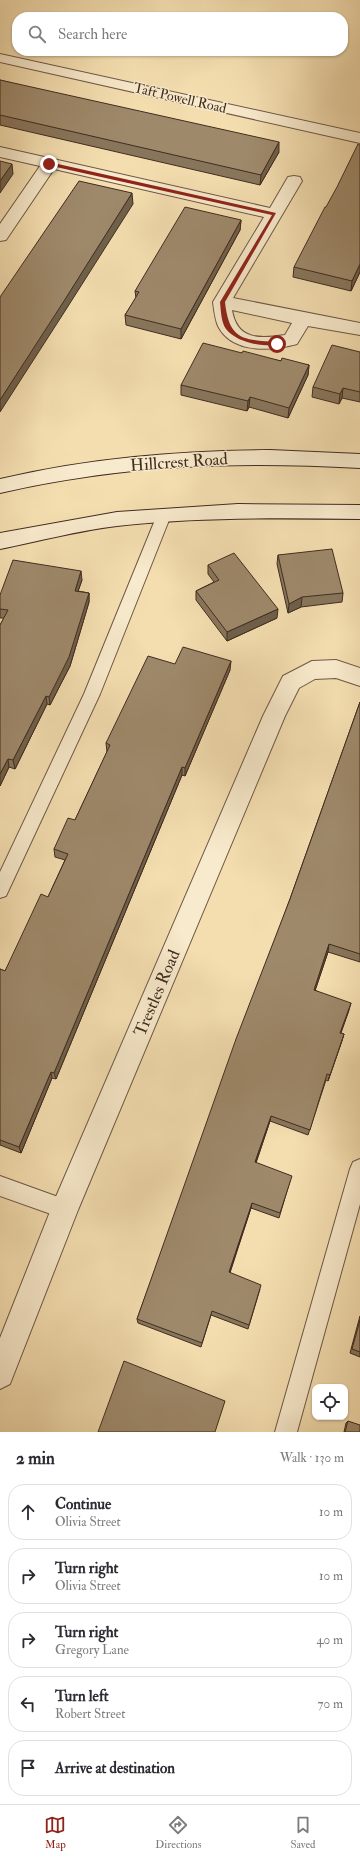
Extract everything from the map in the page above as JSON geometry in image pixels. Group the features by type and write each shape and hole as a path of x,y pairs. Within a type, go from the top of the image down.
{"street":[{"name":"Taft Powell Road","path":"0,58 360,138"},
{"path":"0,152 274,214"},
{"path":"0,236 49,164"},
{"path":"294,181 222,302 228,328 236,336 254,342 277,344 291,340 303,319"},
{"path":"222,302 360,329"},
{"name":"Hillcrest Road","path":"0,486 81,470 150,462 266,456 360,461"},
{"path":"0,541 115,520 164,515 227,511 360,512"},
{"name":"Trestles Road","path":"0,1374 65,1209 271,723 291,682 312,670 336,670 360,676"}],"lane":[{"path":"0,890 92,694 164,515"},
{"path":"286,1432 360,1169"},
{"path":"0,1186 65,1209"}],"building":[{"path":"0,80 279,142 261,175 0,115"},
{"path":"358,144 360,145 360,264 352,281 294,267 337,187"},
{"path":"0,161 12,164 0,181"},
{"path":"79,181 132,193 0,400 0,297"},
{"path":"185,207 241,220 181,329 125,315 139,292 135,291"},
{"path":"203,343 242,353 243,351 281,361 282,358 309,365 289,408 250,397 248,401 181,385"},
{"path":"332,345 360,352 360,392 343,388 340,394 313,387"},
{"path":"332,549 343,593 302,597 289,604 278,555"},
{"path":"234,553 278,609 227,632 196,591 219,580 208,565"},
{"path":"13,560 81,571 75,591 89,593 69,657 49,697 46,696 13,760 8,759 0,774 0,625 8,610 0,609 0,595"},
{"path":"183,647 231,661 185,768 182,767 54,1073 51,1072 19,1147 0,1140 0,969 5,971 41,894 48,897 68,854 54,849 68,818 75,820 110,745 106,743 148,656 175,664"},
{"path":"360,702 360,954 329,944 314,990 351,1003 340,1033 344,1034 330,1075 327,1074 310,1130 271,1116 255,1162 292,1176 280,1213 252,1203 229,1272 261,1285 249,1325 212,1311 202,1343 137,1319 236,1039 290,899"},
{"path":"360,1320 360,1352 352,1349"},
{"path":"124,1361 225,1401 215,1432 98,1432"},
{"path":"348,1421 360,1425 360,1432 345,1432"}],"route":[{"path":"49,164 274,214 222,302 228,328 236,336 254,342 277,344"}]}
